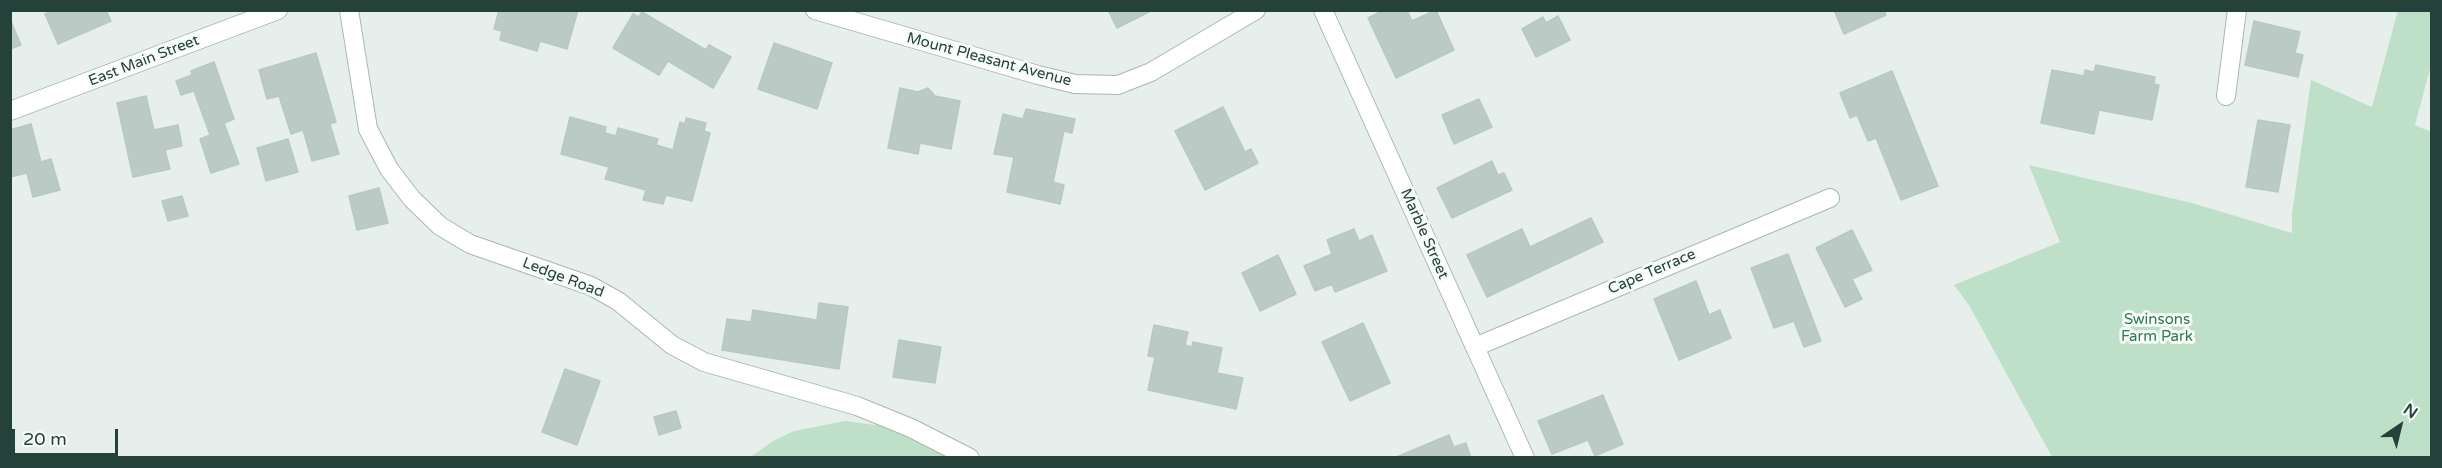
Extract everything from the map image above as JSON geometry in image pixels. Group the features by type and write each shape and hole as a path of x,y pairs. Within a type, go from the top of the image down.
{"street":[{"name":"East Main Street","path":"10,111 278,10"},
{"name":"Ledge Road","path":"349,10 368,129 389,169 412,199 440,226 470,244 591,286 618,301 672,345 705,362 857,405 970,458"},
{"name":"Mount Pleasant Avenue","path":"816,11 1075,84 1118,84 1151,72 1256,10"},
{"name":"Marble Street","path":"1323,10 1525,458"},
{"path":"2226,96 2237,10"},
{"name":"Cape Terrace","path":"1475,347 1830,198"}],"green space":[{"name":"Swinsons Farm Park","path":"2398,10 2431,11 2431,65 2415,125 2431,132 2431,457 2052,457 1969,305 1954,285 2060,242 2029,165 2192,203 2292,233 2292,214 2311,80 2372,107"},
{"path":"845,421 890,427 948,457 749,458 773,441 794,431"}],"building":[{"path":"54,10 106,10 111,21 58,44 45,14"},
{"path":"499,10 578,10 567,49 540,41 537,51 500,40 502,31 494,29"},
{"path":"1108,10 1148,10 1149,12 1117,28"},
{"path":"1384,10 1407,10 1412,21 1436,10 1454,50 1396,78 1368,18"},
{"path":"1834,10 1884,10 1886,15 1844,34"},
{"path":"642,12 706,50 709,45 731,57 713,88 668,61 659,75 613,48 633,14 639,17"},
{"path":"1558,16 1570,40 1536,57 1522,29 1543,17 1546,23"},
{"path":"10,19 21,45 10,49"},
{"path":"2254,21 2300,32 2295,53 2303,55 2298,77 2245,65"},
{"path":"774,43 832,63 817,109 758,89"},
{"path":"316,53 336,122 330,124 339,154 312,161 303,130 291,134 279,96 267,99 259,70"},
{"path":"214,62 234,119 224,123 239,164 211,173 200,139 210,135 194,91 181,95 176,81 192,75 191,71"},
{"path":"2096,65 2155,77 2154,84 2159,85 2152,120 2099,110 2094,134 2041,123 2052,70 2084,76 2085,70 2094,72"},
{"path":"1892,71 1938,186 1901,200 1876,138 1868,141 1857,115 1850,118 1840,93"},
{"path":"900,88 918,92 928,88 935,96 960,101 951,149 920,143 918,154 888,148"},
{"path":"146,96 154,130 178,125 182,146 165,150 170,169 133,177 117,103"},
{"path":"1479,99 1492,127 1454,144 1442,115"},
{"path":"1223,107 1245,152 1251,149 1258,163 1205,190 1175,131"},
{"path":"1026,109 1075,119 1072,133 1064,131 1053,182 1064,185 1060,204 1007,192 1014,157 994,154 1003,114 1023,119"},
{"path":"570,117 606,127 605,133 616,136 618,128 658,139 656,145 673,150 680,122 685,124 686,118 706,123 704,131 710,133 692,201 666,195 663,204 643,200 646,190 605,179 609,167 561,154"},
{"path":"2258,120 2290,125 2278,192 2246,187"},
{"path":"31,124 41,162 51,159 60,190 33,197 27,173 10,177 10,130"},
{"path":"288,139 298,172 266,181 257,148"},
{"path":"1492,161 1498,175 1504,173 1512,190 1452,218 1437,188"},
{"path":"379,188 388,223 357,230 349,196"},
{"path":"182,196 188,216 168,221 162,201"},
{"path":"1591,218 1603,242 1487,297 1467,255 1522,229 1530,247"},
{"path":"1354,229 1359,241 1372,235 1387,271 1335,292 1332,284 1315,291 1304,266 1332,254 1327,240"},
{"path":"1852,230 1872,270 1852,279 1862,299 1845,307 1816,248"},
{"path":"1788,254 1821,341 1804,347 1794,321 1774,328 1751,268"},
{"path":"1278,255 1296,294 1260,311 1242,273"},
{"path":"1696,281 1709,315 1720,310 1731,338 1679,360 1654,299"},
{"path":"819,303 848,307 839,369 722,350 727,319 751,322 753,310 817,320"},
{"path":"1363,323 1390,383 1350,401 1322,342"},
{"path":"1154,325 1188,332 1185,345 1192,347 1193,342 1222,348 1217,373 1243,378 1236,409 1148,390 1155,357 1148,356"},
{"path":"899,340 941,347 935,383 893,377"},
{"path":"565,369 600,381 577,445 542,432"},
{"path":"1603,395 1623,444 1595,456 1588,440 1552,454 1538,421"},
{"path":"676,411 681,428 659,435 654,417"},
{"path":"1449,435 1454,447 1466,443 1471,458 1394,458"}]}
